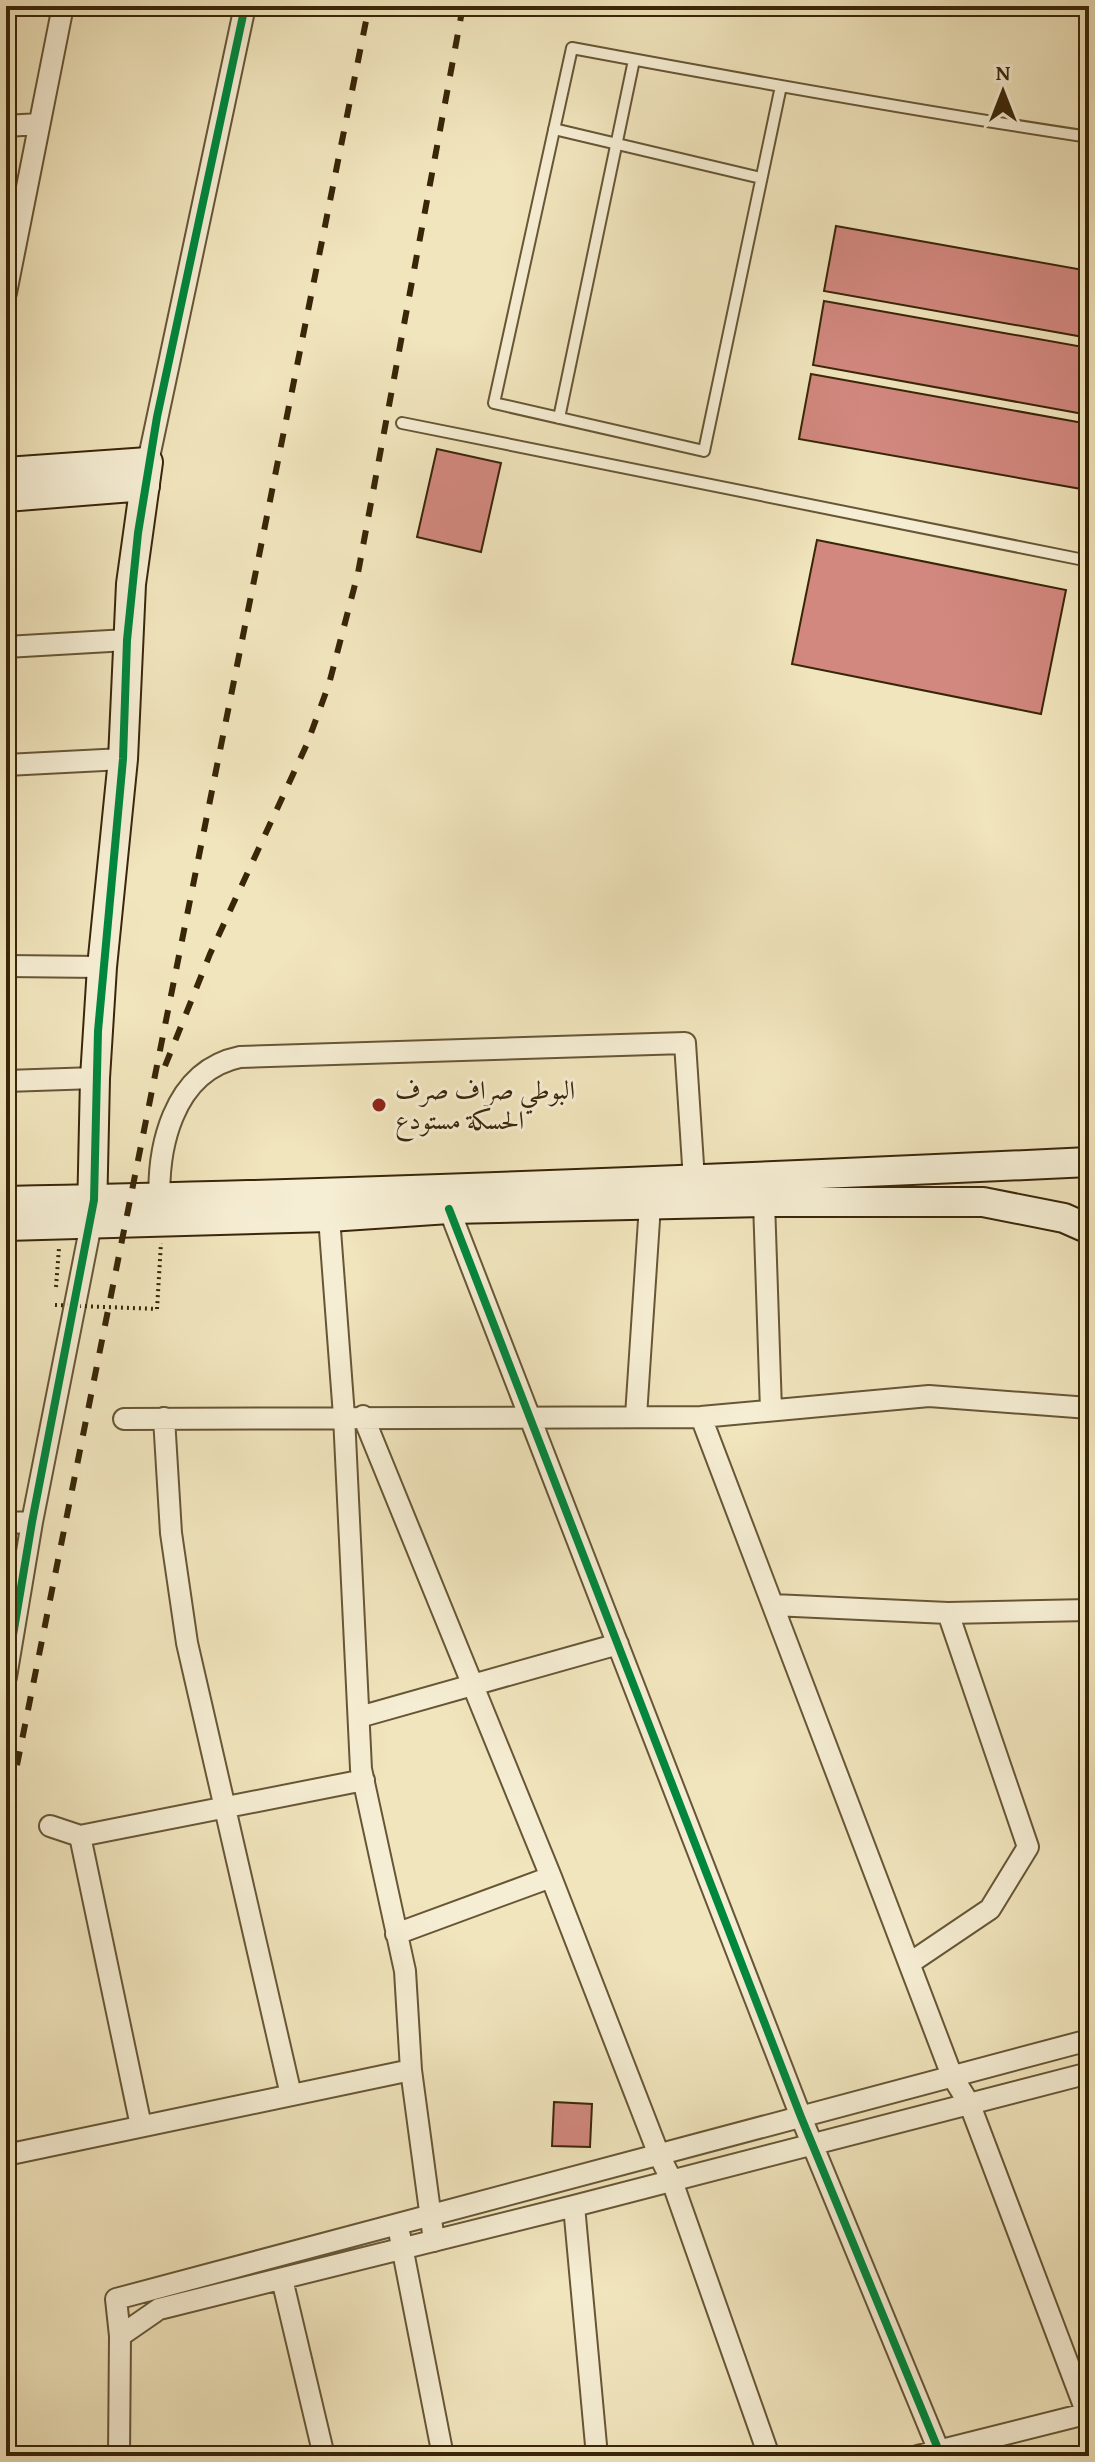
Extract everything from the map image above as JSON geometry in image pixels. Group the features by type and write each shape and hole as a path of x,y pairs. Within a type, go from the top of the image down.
{"street":[{"path":"6,293 63,6"},
{"path":"6,1677 32,1522 92,1212 95,1078 102,967 123,759 133,571 146,474 245,6"},
{"path":"6,126 39,124"},
{"path":"6,472 146,474"},
{"path":"6,497 146,474"},
{"path":"6,647 127,640"},
{"path":"6,765 123,759"},
{"path":"6,966 102,967"},
{"path":"160,1211 161,1153 175,1111 194,1081 204,1072 240,1057 685,1043 694,1180"},
{"path":"6,1081 95,1078"},
{"path":"6,1201 92,1212 160,1211 694,1180 1089,1162"},
{"path":"160,1211 329,1217 449,1209 764,1202 983,1202 1064,1218 1089,1229"},
{"path":"764,1202 771,1410"},
{"path":"636,1416 650,1205"},
{"path":"449,1209 801,2117 940,2454"},
{"path":"6,1226 92,1212"},
{"path":"329,1217 354,1416 359,1717 364,1780 405,1971 411,2070 434,2241"},
{"path":"124,1419 701,1417 929,1396 1089,1408"},
{"path":"354,1416 473,1685 551,1877 659,2155 672,2181 769,2456"},
{"path":"701,1417 952,2076 970,2105 1088,2415 940,2454 918,2456"},
{"path":"164,1418 171,1533 187,1643 291,2095"},
{"path":"6,1523 32,1522"},
{"path":"773,1605 948,1613 1089,1610"},
{"path":"910,1963 990,1909 1028,1847 948,1613"},
{"path":"359,1717 618,1644"},
{"path":"50,1826 80,1836 364,1780"},
{"path":"80,1836 141,2126"},
{"path":"396,1934 551,1877"},
{"path":"119,2456 120,2336 116,2299 1089,2040"},
{"path":"6,2155 411,2070"},
{"path":"120,2336 159,2309 1089,2073"},
{"path":"574,2206 597,2456"},
{"path":"397,2224 443,2456"},
{"path":"282,2279 324,2456"}],"lane":[{"path":"781,86 704,451 494,403 572,48 634,60 781,86 918,111 1089,137"},
{"path":"559,418 634,60"},
{"path":"554,129 761,178"},
{"path":"402,423 1089,561"}],"path":[{"path":"58,1251 55,1305 157,1309 161,1253"}],"building":[{"path":"836,226 1089,271 1089,338 824,291"},
{"path":"824,301 1089,348 1089,415 813,365"},
{"path":"811,374 1089,424 1087,490 799,439"},
{"path":"437,449 501,463 481,552 417,537"},
{"path":"817,540 1066,590 1041,714 792,664"},
{"path":"554,2102 592,2104 590,2147 552,2146"}],"railway":[{"path":"6,1820 369,6"},
{"path":"165,1066 210,954 307,744 329,684 358,573 463,6"}],"cycle path":[{"path":"6,1677 32,1522 94,1200 98,1031 123,759 127,640 138,533 157,417 245,6"},
{"path":"449,1209 801,2117 941,2456"}],"place":[{"name":"البوطي صراف صرف الحسكة مستودع","path":"379,1105"}]}
